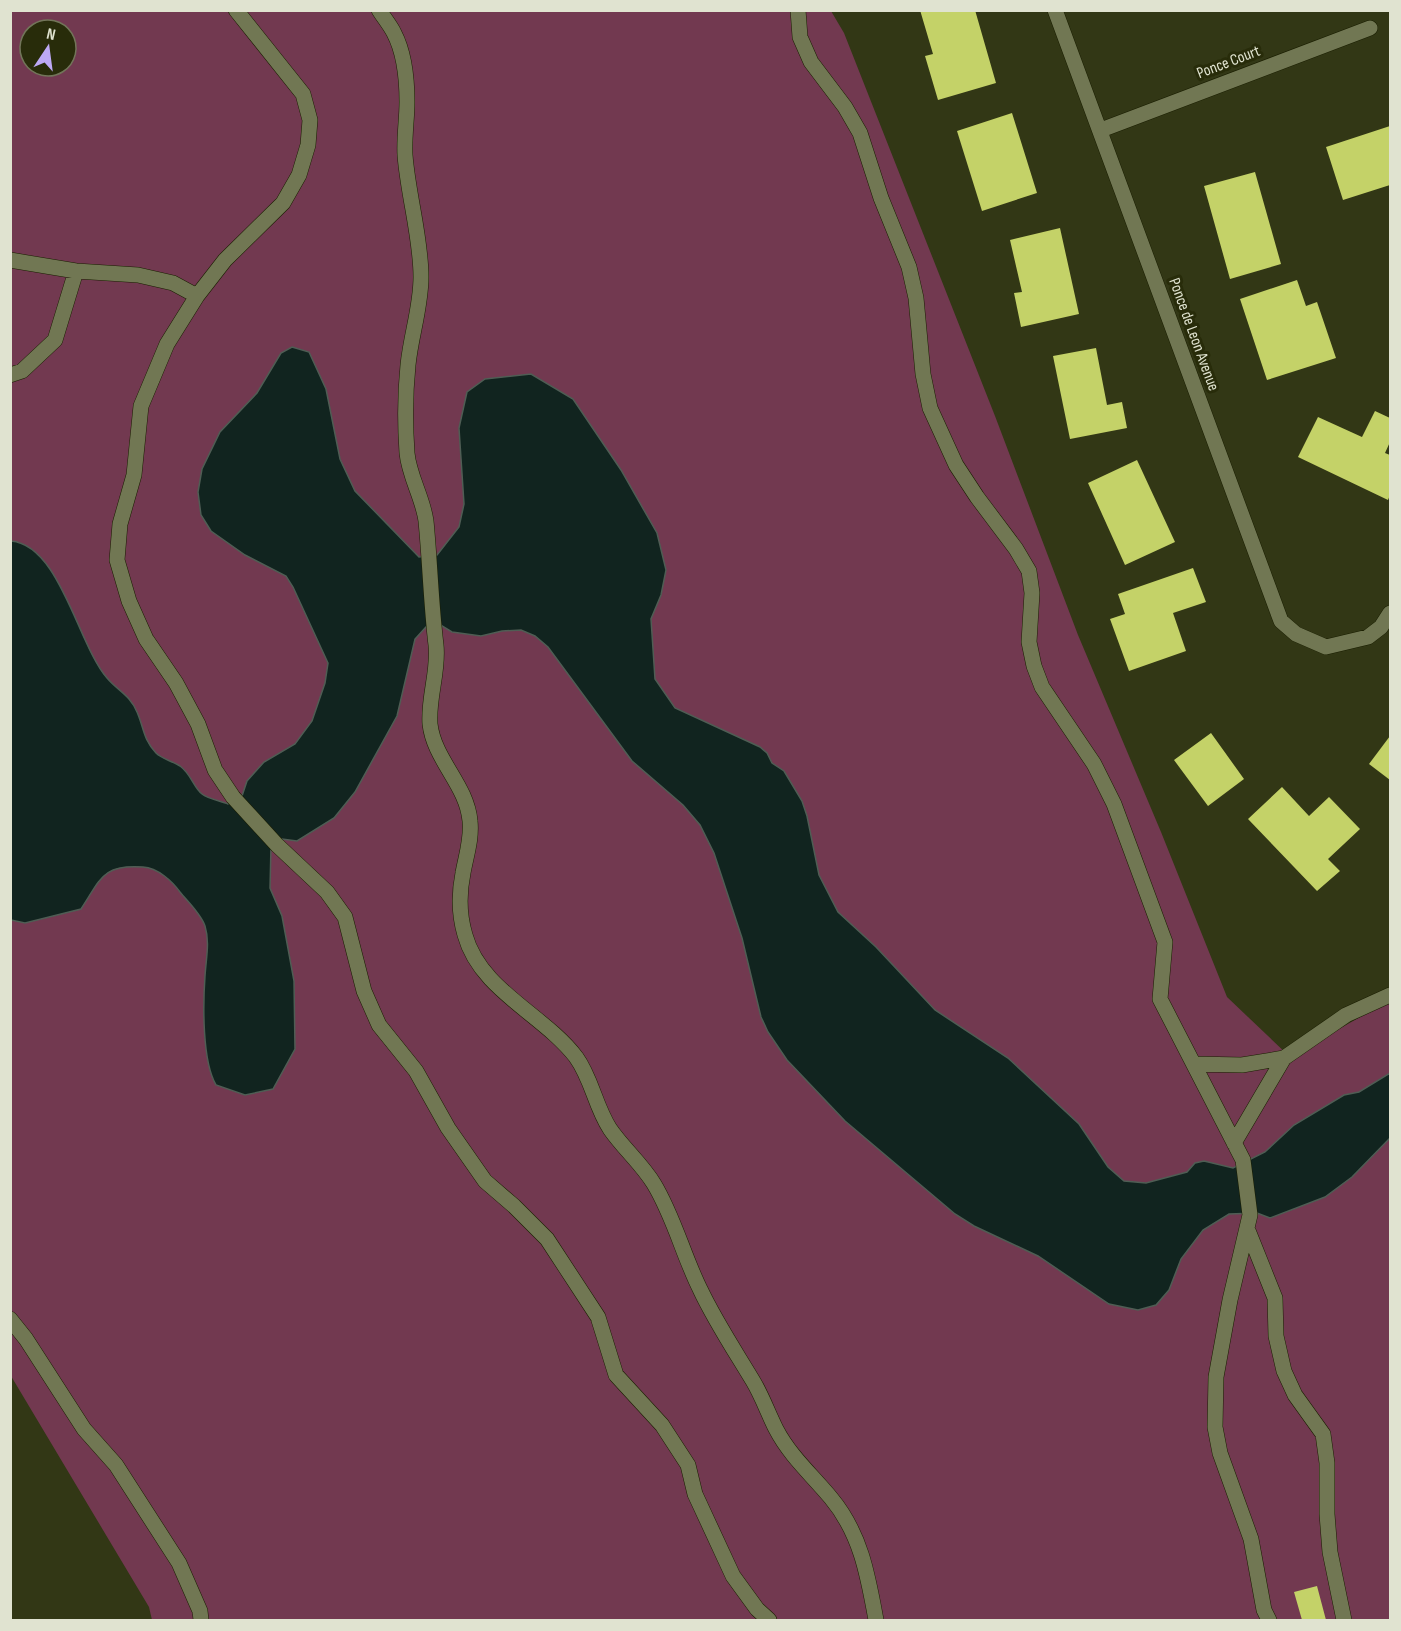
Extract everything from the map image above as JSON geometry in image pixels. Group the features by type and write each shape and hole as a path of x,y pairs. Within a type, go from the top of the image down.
{"street":[{"path":"236,10 303,94 310,120 308,145 298,175 283,203 225,261 196,296 167,344 141,406 134,475 120,524 117,560 129,601 146,639 182,693 198,724 215,770 233,797 277,845 327,892 345,917 364,991 379,1025 416,1071 448,1128 485,1181 547,1239 592,1307 598,1317 616,1375 662,1425 688,1466 695,1494 733,1576 757,1609 769,1620"},
{"path":"379,10 394,33 403,63 407,96 405,152 421,274 419,307 408,362 405,403 408,459 425,516 433,627 437,650 430,703 430,726 435,746 462,794 470,817 470,835 460,903 463,929 470,951 486,975 558,1038 578,1060 599,1111 612,1132 652,1180 667,1208 699,1288 754,1383 778,1433 792,1455 831,1498 850,1524 869,1579 876,1620"},
{"path":"798,10 800,37 811,62 845,107 860,133 880,198 909,267 916,298 923,374 930,408 956,465 1029,571 1032,593 1029,642 1034,666 1042,687 1095,764 1114,804 1165,942 1160,999 1243,1160 1248,1221 1275,1298 1276,1336 1284,1371 1295,1395 1323,1434 1328,1463 1327,1514 1330,1552 1344,1620"},
{"name":"Ponce de Leon Avenue","path":"1055,10 1101,129 1281,621 1296,634 1326,647 1368,637 1381,627 1390,613"},
{"name":"Ponce Court","path":"1101,129 1370,28"},
{"path":"10,260 76,271 138,275 173,283 196,296"},
{"path":"10,375 22,371 55,340 76,271"},
{"path":"1234,1143 1284,1058 1346,1015 1390,995"},
{"path":"1194,1064 1242,1065 1284,1058"},
{"path":"1248,1221 1216,1377 1215,1427 1220,1453 1251,1539 1264,1610 1269,1620"},
{"path":"10,1319 26,1339 84,1429 116,1465 173,1553 201,1620"}],"shaded area":[{"path":"11,11 831,11 844,33 995,416 1078,635 1227,997 1290,1057 1390,1000 1390,1620 152,1620 149,1607 11,1376"}],"water":[{"path":"292,347 309,352 326,389 340,459 355,491 419,557 437,555 459,527 464,504 459,428 467,392 485,379 531,374 573,399 621,470 657,533 666,570 661,595 651,619 655,679 675,708 760,747 767,753 772,763 784,771 802,801 819,875 838,912 876,947 935,1010 1008,1058 1079,1124 1108,1167 1124,1181 1146,1183 1187,1172 1195,1163 1204,1161 1233,1168 1265,1152 1294,1125 1344,1095 1359,1092 1390,1073 1390,1138 1352,1177 1325,1197 1270,1218 1257,1213 1229,1214 1203,1230 1181,1259 1169,1290 1156,1305 1138,1310 1109,1304 1038,1256 974,1226 955,1214 845,1121 787,1060 761,1017 742,938 714,853 700,825 683,805 632,761 548,647 535,636 521,630 502,631 481,636 452,632 439,624 426,627 415,639 397,716 355,792 334,818 297,841 282,839 271,846 270,888 282,916 294,981 295,1049 273,1089 245,1095 216,1085 208,1062 204,1032 207,944 205,926 194,908 164,876 149,868 119,868 104,876 81,909 25,923 11,920 11,541 28,547 43,559 55,577 97,663 107,678 134,706 146,738 156,753 184,769 199,791 211,799 228,804 242,796 247,781 264,762 295,744 312,721 325,683 328,663 286,576 245,555 211,531 201,515 198,492 202,469 220,432 257,393 281,353"}],"building":[{"path":"920,10 975,10 996,83 938,100 925,56 933,54"},
{"path":"1012,113 1037,193 982,211 957,131"},
{"path":"1390,126 1390,185 1343,200 1326,147"},
{"path":"1255,172 1281,264 1230,279 1204,186"},
{"path":"1060,228 1079,314 1021,327 1014,293 1022,292 1010,240"},
{"path":"1297,280 1306,306 1317,302 1336,358 1267,380 1240,299"},
{"path":"1096,348 1107,405 1122,402 1127,428 1070,439 1053,356"},
{"path":"1375,411 1390,418 1390,442 1385,453 1390,455 1388,500 1298,457 1318,417 1362,437"},
{"path":"1137,460 1175,542 1125,565 1088,483"},
{"path":"1193,568 1206,602 1173,613 1186,651 1129,671 1110,619 1125,614 1118,594"},
{"path":"1211,733 1244,779 1208,806 1174,760"},
{"path":"1390,736 1390,780 1369,764"},
{"path":"1282,787 1309,816 1329,797 1360,829 1328,859 1340,871 1317,891 1248,819"},
{"path":"1317,1586 1326,1620 1302,1620 1294,1592"}]}
